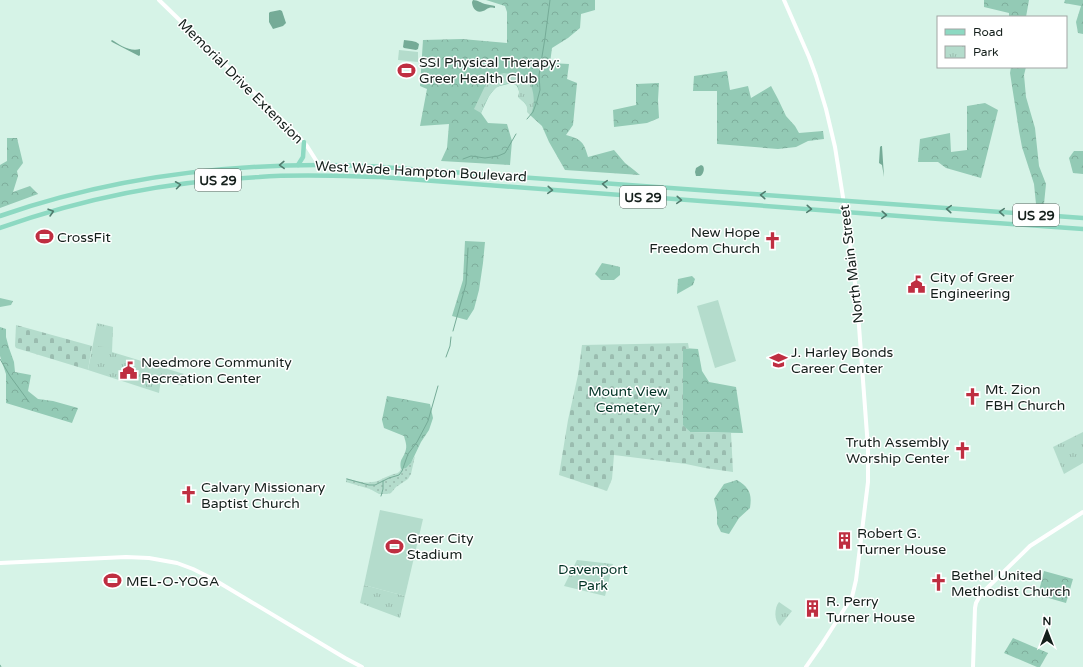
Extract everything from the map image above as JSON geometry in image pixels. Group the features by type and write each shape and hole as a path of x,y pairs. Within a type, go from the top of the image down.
{"main road":[{"name":"Memorial Drive Extension","path":"159,0 291,128 304,142 319,165"},
{"name":"North Main Street","path":"784,0 809,56 821,91 835,147 854,280 867,431 868,482 858,570 852,597 806,667"},
{"path":"298,165 303,156 304,142"},
{"name":"West Wade Hampton Boulevard","path":"0,216 90,190 160,176 230,168 298,165 368,166 843,201"},
{"name":"West Wade Hampton Boulevard","path":"0,228 29,218 100,199 162,187 231,179 294,175 381,177 845,212"},
{"name":"US 29","path":"843,201 1083,218"},
{"path":"26,208 29,218"},
{"name":"US 29","path":"845,212 1083,229"},
{"path":"972,667 976,604 981,594 1030,546 1083,512"},
{"path":"0,564 126,557 149,558 177,563 194,569 213,579 362,667"}],"green space":[{"path":"486,0 595,0 595,10 581,14 580,28 552,48 550,63 569,64 567,79 577,83 573,125 566,135 581,142 588,157 614,150 625,163 640,175 565,170 549,142 542,126 530,115 517,86 514,84 496,87 489,96 481,113 488,123 507,124 512,141 510,165 441,161 447,148 449,124 420,126 427,89 420,86 423,40 462,39 507,43 507,12 505,6"},
{"path":"984,0 1029,0 1026,16 1009,16 1009,13 984,7"},
{"path":"1065,0 1083,0 1083,34 1078,33 1076,22 1081,6 1064,3"},
{"path":"399,50 418,52 418,62 398,60"},
{"path":"1011,68 1026,68 1024,75 1026,97 1035,128 1039,166 1046,184 1044,204 1036,204 1034,184 1022,147 1010,73"},
{"path":"727,71 730,90 748,86 751,98 771,86 786,116 799,133 823,131 824,139 808,141 796,147 778,149 717,144 717,91 693,91 694,76"},
{"path":"504,73 513,74 526,79 529,82 534,97 530,115 527,112 526,104 518,97 518,86 513,84 505,84 496,88 487,99 481,113 474,109 487,82 492,76"},
{"path":"659,83 659,118 647,123 614,127 613,110 636,105 636,84"},
{"path":"985,103 998,110 981,178 946,168 938,162 918,162 920,139 950,133 951,152 967,150 967,106"},
{"path":"7,138 17,138 23,163 17,171 18,176 13,192 30,186 38,194 0,208 0,165 7,161"},
{"path":"1074,151 1083,151 1083,174 1073,173 1069,158"},
{"path":"465,241 485,242 479,290 474,309 467,320 452,316 463,280"},
{"path":"602,263 620,267 620,275 614,280 601,280 595,274"},
{"path":"692,276 695,279 693,285 677,294 678,279"},
{"path":"0,298 13,301 11,305 0,307"},
{"path":"718,300 736,361 715,368 697,306"},
{"path":"97,323 113,327 112,352 184,374 183,386 161,379 159,393 88,370"},
{"path":"16,325 92,346 88,370 16,348"},
{"path":"98,326 113,327 111,348 96,346"},
{"path":"0,327 6,329 6,337 14,362 15,372 31,375 28,391 38,399 53,401 78,408 72,423 6,403 6,374 0,356"},
{"name":"Mount View Cemetery","path":"688,343 689,349 683,349 683,425 690,432 731,433 733,472 686,464 614,455 612,479 607,491 559,475 568,420 578,375 582,345"},
{"path":"683,348 698,349 702,371 709,382 736,387 743,433 690,432 682,425"},
{"path":"153,367 162,369 160,382 151,380"},
{"path":"387,396 430,404 433,418 429,430 421,442 411,463 406,468 401,469 401,460 406,447 404,436 384,428 382,420"},
{"path":"1083,432 1083,463 1064,474 1053,447"},
{"path":"415,456 411,474 408,479 396,487 391,493 379,494 370,489 346,482 346,478 359,482 377,481 398,473 401,469 408,466"},
{"path":"737,480 745,486 749,492 751,499 750,508 739,518 729,534 721,532 717,524 717,512 714,499 724,484"},
{"name":"Greer City Stadium","path":"380,510 423,519 405,596 364,585"},
{"name":"Davenport Park","path":"577,560 613,564 605,596 564,586"},
{"path":"579,563 605,564 608,568 602,592 591,589 580,579 577,569"},
{"path":"1044,571 1073,579 1066,603 1038,595"},
{"path":"364,585 405,596 400,618 360,603"},
{"path":"779,602 792,611 780,626 775,614"},
{"path":"1013,638 1048,653 1040,667 1004,653"}],"shaded area":[{"path":"473,0 495,6 495,8 488,8 484,11 478,12 473,6"},
{"path":"280,10 282,11 286,23 283,26 273,29 269,22 269,13"},
{"path":"112,40 129,49 140,49 140,55 139,56 112,42"},
{"path":"404,40 416,42 419,44 418,49 404,48"},
{"path":"881,146 884,177 882,165 879,163"},
{"path":"701,165 704,167 703,173 700,176 696,176 696,168"}],"waterway":[{"path":"527,119 533,112 540,90 539,75 550,0"},
{"path":"463,159 471,156 485,158 498,156 505,153 516,134"},
{"path":"453,331 466,284 468,248"},
{"path":"446,357 450,346 451,337"},
{"path":"0,359 10,376 29,402"},
{"path":"347,479 369,485 375,485 399,475 408,454 417,442 428,421 438,386"},
{"path":"381,496 383,481"}],"place":[{"name":"SSI Physical Therapy: Greer Health Club","path":"406,70"},
{"name":"CrossFit","path":"44,237"},
{"name":"New Hope Freedom Church","path":"773,240"},
{"name":"City of Greer Engineering","path":"917,285"},
{"name":"J. Harley Bonds Career Center","path":"778,360"},
{"name":"Needmore Community Recreation Center","path":"128,370"},
{"name":"Mt. Zion FBH Church","path":"972,397"},
{"name":"Truth Assembly Worship Center","path":"962,450"},
{"name":"Calvary Missionary Baptist Church","path":"188,495"},
{"name":"Robert G. Turner House","path":"844,541"},
{"name":"Greer City Stadium","path":"394,546"},
{"name":"MEL-O-YOGA","path":"113,581"},
{"name":"Bethel United Methodist Church","path":"938,583"},
{"name":"R. Perry Turner House","path":"813,609"}]}
